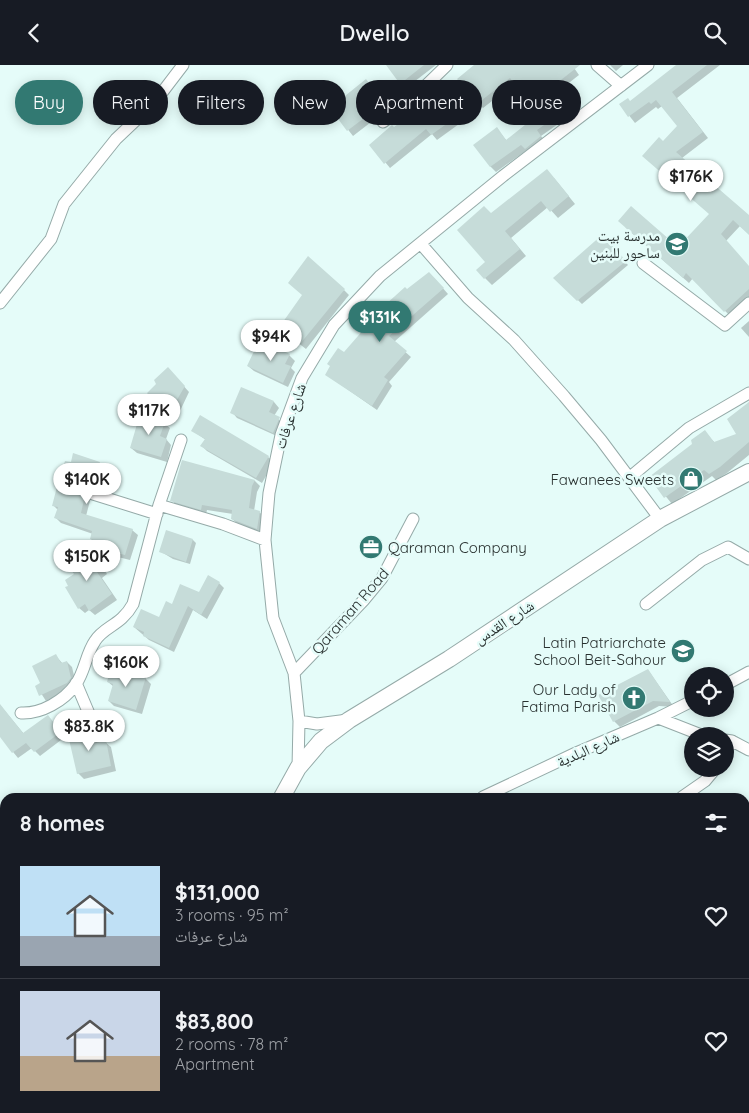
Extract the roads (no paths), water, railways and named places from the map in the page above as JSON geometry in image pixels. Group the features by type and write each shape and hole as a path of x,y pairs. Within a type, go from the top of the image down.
{"main road":[{"name":"شارع القدس","path":"284,793 298,768 321,741 349,720 449,659 660,519 749,472"}],"street":[{"path":"0,303 51,239 64,204 116,139 154,103 183,65"},
{"path":"432,80 447,65"},
{"path":"597,65 621,86"},
{"name":"شارع عرفات","path":"298,768 299,721 294,673 273,618 265,540 269,493 281,435 302,378 334,325 380,276 421,245 503,176 648,65"},
{"path":"421,245 468,298 514,340 545,375 601,440 660,519"},
{"path":"643,263 725,325 749,303"},
{"path":"629,478 689,427 749,393"},
{"path":"21,713 33,714 50,706 76,683 95,640 126,617 132,604 158,509 181,440"},
{"path":"93,494 223,524 265,540"},
{"name":"Qaraman Road","path":"294,673 363,601 382,577 414,519"},
{"path":"646,604 702,560 728,547 749,559"},
{"path":"76,683 90,716"},
{"name":"شارع البلدية","path":"491,793 684,705"},
{"path":"658,718 684,728"},
{"path":"299,721 317,724 349,720"},
{"path":"734,742 749,750"},
{"path":"688,793 708,777"}],"place":[{"name":"مدرسة بيت ساحور للبنين","path":"677,244"},
{"name":"Fawanees Sweets","path":"691,479"},
{"name":"Qaraman Company","path":"371,547"},
{"name":"Latin Patriarchate School Beit-Sahour","path":"683,651"},
{"name":"Our Lady of Fatima Parish","path":"634,698"}]}
